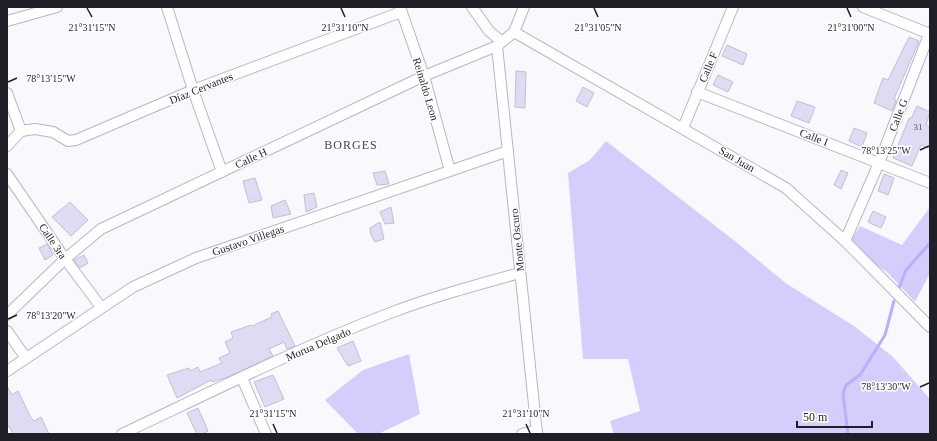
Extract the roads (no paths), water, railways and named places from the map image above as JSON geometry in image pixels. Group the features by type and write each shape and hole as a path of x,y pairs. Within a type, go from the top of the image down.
{"street":[{"path":"7,21 57,7"},
{"path":"168,7 193,90 222,172"},
{"path":"472,7 488,31 499,43"},
{"path":"514,32 524,7"},
{"name":"Calle F","path":"683,128 733,7"},
{"path":"863,7 930,33"},
{"name":"Díaz Cervantes","path":"21,130 45,130 53,132 71,141 193,90 400,9"},
{"name":"Reinaldo Leon","path":"400,9 424,76 450,171"},
{"name":"Calle H","path":"7,315 65,259 101,229 424,76 499,43 514,32"},
{"name":"San Juan","path":"514,32 786,188 845,241 930,327"},
{"name":"Calle G","path":"845,241 879,163 930,33"},
{"name":"Monte Oscuro","path":"499,43 508,151 537,432"},
{"name":"Calle I","path":"698,92 930,183"},
{"path":"7,93 21,130 7,146"},
{"name":"Gustavo Villegas","path":"7,371 133,287 196,258 508,151"},
{"name":"Calle 3ra","path":"7,174 65,259 101,308"},
{"name":"Morua Delgado","path":"122,434 242,378 390,313 458,290 520,273"},
{"path":"7,331 26,358"},
{"path":"242,378 266,434"},
{"path":"522,434 537,432"}],"waterway":[{"path":"898,290 906,270 930,243"},
{"path":"848,434 843,394 846,385 860,375 885,335 894,301"}],"district":[{"name":"BORGES","path":"351,145"}]}
